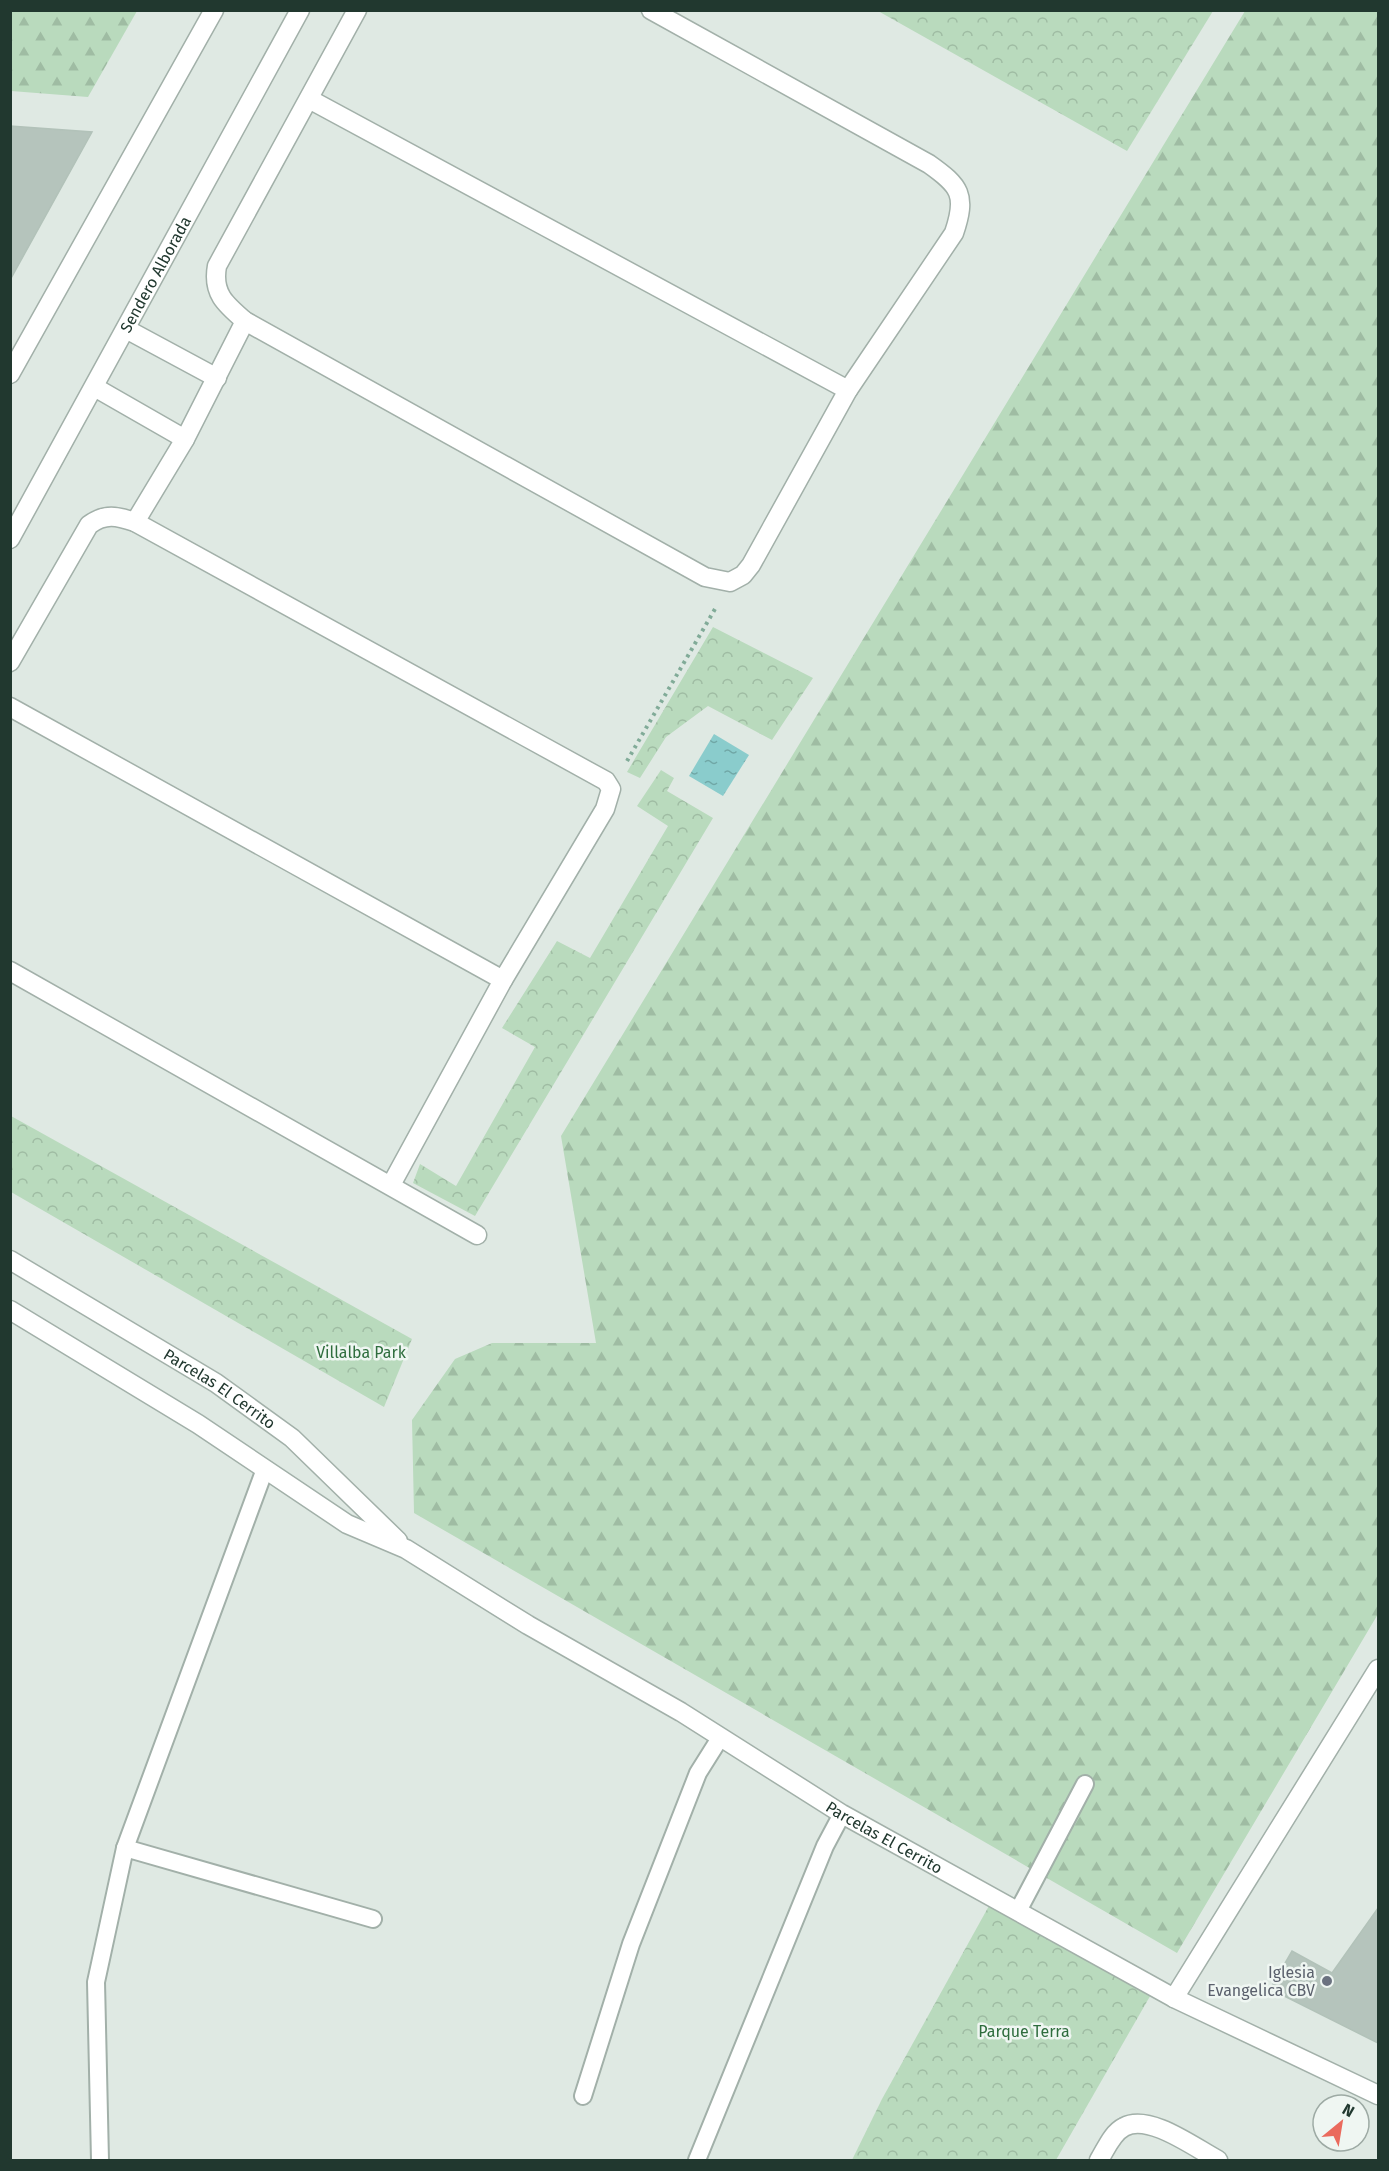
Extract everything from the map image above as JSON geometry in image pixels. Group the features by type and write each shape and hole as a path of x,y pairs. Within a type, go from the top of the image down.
{"street":[{"path":"10,374 214,10"},
{"name":"Sendero Alborada","path":"10,539 96,388 300,10"},
{"path":"357,10 217,266 215,286 220,296 244,321 705,577 730,582 743,575 751,565 848,390 954,233 962,210 957,189 946,176 929,164 651,10"},
{"path":"309,99 848,390"},
{"path":"135,522 184,439 244,321"},
{"path":"126,329 217,378"},
{"path":"96,388 184,439"},
{"path":"10,662 89,525 108,516 135,522 596,774 611,789 605,809 503,980 391,1185"},
{"path":"10,707 503,980"},
{"path":"10,971 477,1235"},
{"name":"Parcelas El Cerrito","path":"10,1260 216,1383 292,1438 406,1548"},
{"name":"Parcelas El Cerrito","path":"10,1310 198,1424 347,1524 406,1548 528,1625 681,1712 842,1814 1174,1998 1378,2095"},
{"path":"1174,1998 1378,1669"},
{"path":"1099,2160 1120,2130 1125,2126 1140,2124 1155,2125 1218,2160"}],"lane":[{"path":"100,2160 96,1982 125,1848 265,1468"},
{"path":"583,2096 632,1944 698,1773 720,1738"},
{"path":"1018,1911 1085,1784"},
{"path":"697,2160 825,1846 842,1814"},
{"path":"125,1848 373,1919"}],"path":[{"path":"611,789 730,582"}],"green space":[{"path":"1213,10 1127,151 878,11"},
{"path":"10,11 137,11 88,97 11,91"},
{"path":"1245,11 1378,11 1378,1614 1177,1953 414,1513 412,1420 455,1359 492,1343 596,1343 561,1136"},
{"path":"713,627 813,678 772,740 708,706 666,737 640,778 627,772"},
{"path":"661,770 674,778 667,791 713,818 475,1216 413,1183 420,1164 456,1186 535,1047 502,1028 557,941 590,958 668,826 637,806"},
{"name":"Villalba Park","path":"11,1116 412,1339 384,1407 11,1192"},
{"name":"Parque Terra","path":"990,1904 1153,1991 1056,2160 852,2160 882,2099"}],"water":[{"path":"714,734 749,755 723,796 689,776"}],"building":[{"path":"10,126 92,132 10,280"},
{"name":"Iglesia Evangelica CBV","path":"1378,1908 1378,2043 1270,1989 1292,1951 1332,1973"}],"place":[{"name":"Iglesia Evangelica CBV","path":"1327,1981"}]}
